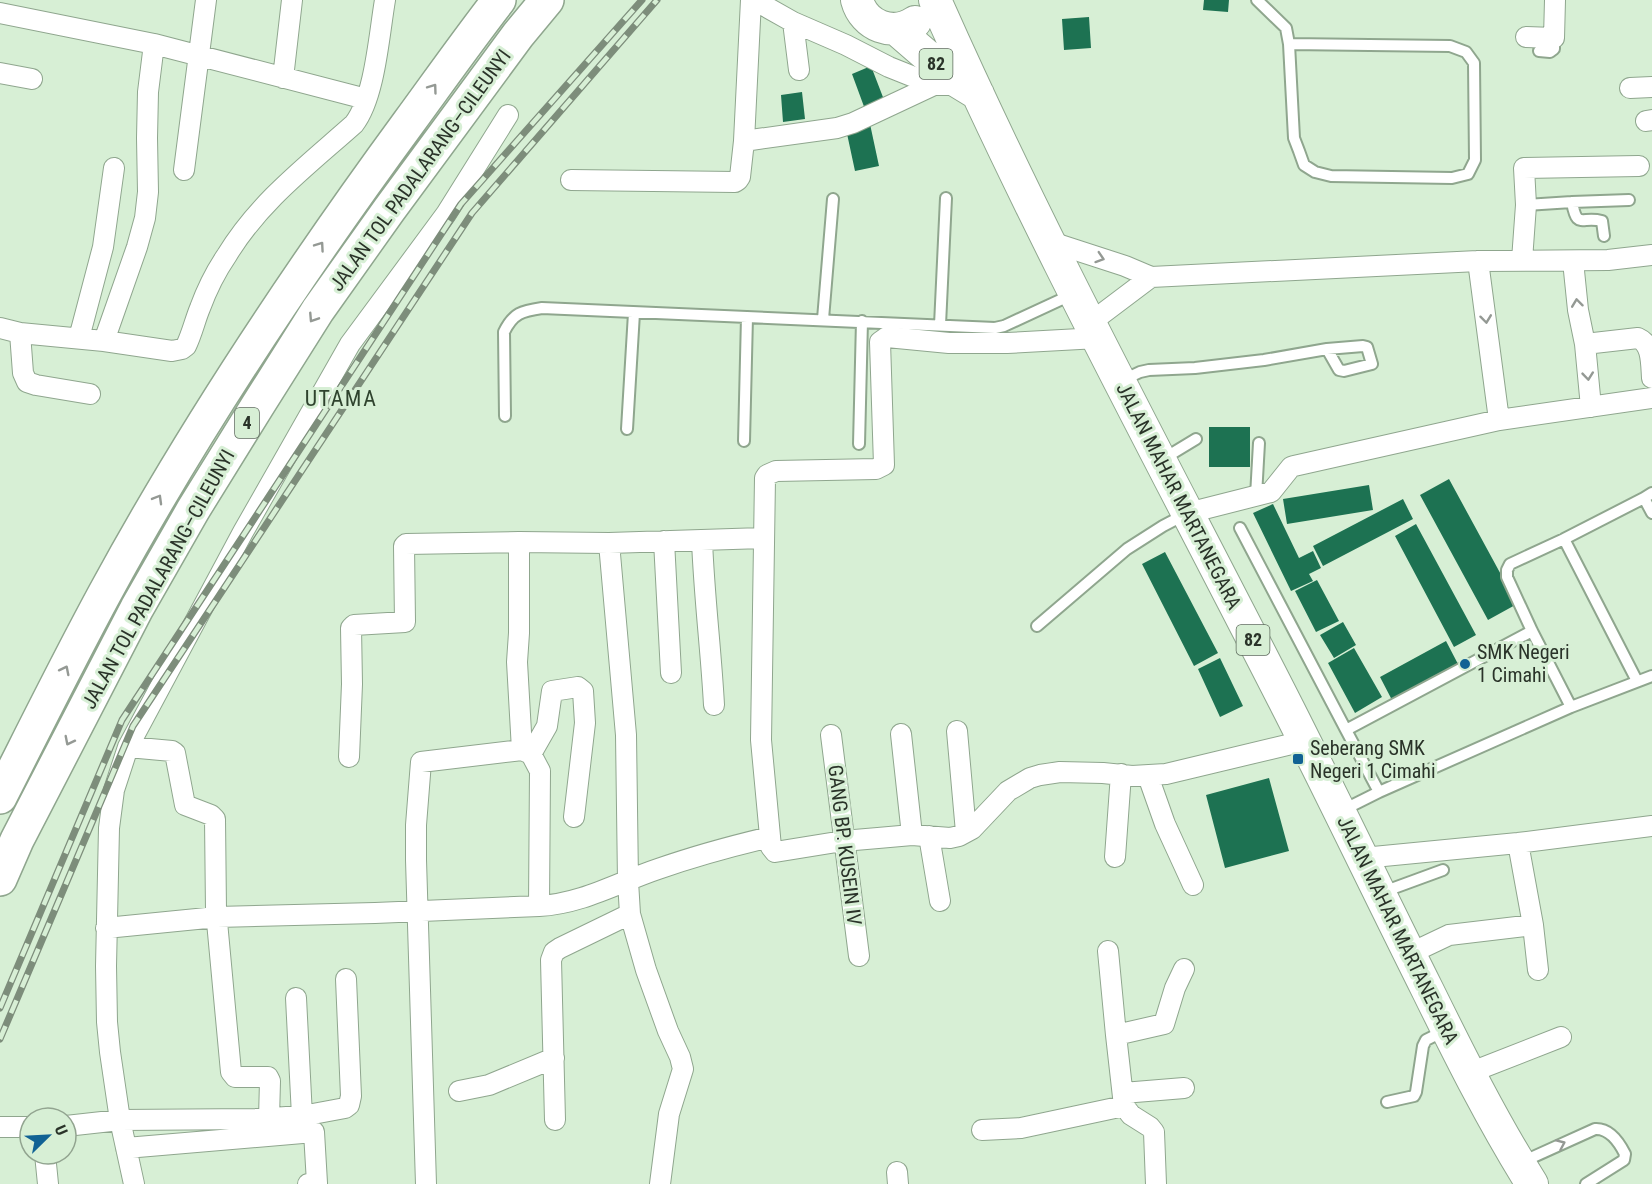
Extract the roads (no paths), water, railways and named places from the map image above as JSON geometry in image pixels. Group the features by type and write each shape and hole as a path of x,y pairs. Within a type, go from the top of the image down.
{"highway":[{"name":"JALAN TOL PADALARANG–CILEUNYI","path":"0,797 106,591 168,482 236,372 296,280 355,196 499,0"},
{"name":"JALAN TOL PADALARANG–CILEUNYI","path":"0,879 17,840 138,608 193,510 258,405 318,310 389,210 518,35 547,0"}],"main road":[{"path":"854,3 875,24 896,29 909,26 921,18 933,0"},
{"name":"JALAN MAHAR MARTANEGARA","path":"933,0 956,86 1048,241 1340,812 1469,1073 1525,1174"},
{"name":"JALAN MAHAR MARTANEGARA","path":"896,29 956,86"}],"street":[{"path":"184,170 206,0"},
{"path":"283,78 292,0"},
{"path":"0,328 20,333 80,338 172,351 186,346 213,279 240,233 287,182 354,124 360,116 375,62 385,0"},
{"path":"571,180 735,182 738,180 744,141 753,0 793,22 889,67 956,86"},
{"path":"1540,42 1555,0"},
{"path":"0,13 154,44 366,99"},
{"path":"793,22 799,70"},
{"path":"104,341 145,218 148,192 148,92 154,44"},
{"path":"0,73 32,78"},
{"path":"744,141 837,128 956,86"},
{"path":"1630,88 1652,87"},
{"path":"134,1184 120,1120 107,1022 106,928 109,828 114,790 128,747 243,532 350,344 446,214 508,116"},
{"path":"1522,260 1526,205 1524,168 1639,166"},
{"path":"80,338 103,247 114,168"},
{"path":"1048,241 1125,266 1151,277 1478,261 1608,260 1652,255"},
{"path":"1478,261 1499,420"},
{"path":"1573,261 1591,407"},
{"path":"1151,277 1094,331 1007,343 949,343 891,336 883,339 880,342 884,465 876,469 776,471 767,475 764,481 761,740 771,847 775,852 843,841 921,836 950,838 972,829 1008,791 1040,774 1060,772 1148,776 1166,774 1304,741"},
{"path":"20,333 23,373 27,382 90,393"},
{"path":"1585,344 1638,338 1645,341 1649,346 1652,378"},
{"path":"1188,513 1270,492 1294,466 1499,420 1652,398"},
{"path":"349,757 352,684 351,628 354,625 405,622 405,545 407,543 609,543 763,538"},
{"path":"702,540 704,595 714,705"},
{"path":"664,541 671,673"},
{"path":"519,542 517,662 526,752 540,771 539,906"},
{"path":"609,543 626,735 630,914 646,970 682,1065 682,1073 669,1114 660,1184"},
{"path":"426,1184 416,825 419,763 526,752 547,726 552,691 581,688 585,723 574,817"},
{"path":"957,731 966,832"},
{"path":"901,734 921,836 940,901"},
{"name":"GANG BP. KUSEIN IV","path":"831,735 859,956"},
{"path":"128,747 175,753 185,805 211,815 215,819 217,917 231,1072 233,1077 268,1077 261,1125"},
{"path":"1115,857 1120,774"},
{"path":"1148,776 1165,824 1193,885"},
{"path":"1363,858 1518,843 1652,826"},
{"path":"106,928 217,917 539,906 582,898 656,869 770,837"},
{"path":"1518,843 1533,925 1538,970"},
{"path":"555,1120 550,960 560,948 630,914"},
{"path":"1409,954 1449,935 1533,925"},
{"path":"1108,951 1124,1099 1131,1115 1153,1130 1156,1184"},
{"path":"1116,1035 1164,1024 1174,988 1184,969"},
{"path":"126,1148 345,1108 351,1101 346,979"},
{"path":"296,998 302,1116"},
{"path":"1469,1073 1561,1038"},
{"path":"459,1091 489,1085 554,1058"},
{"path":"982,1130 1021,1128 1124,1099 1184,1088"},
{"path":"78,1125 120,1120 261,1125 314,1132 317,1183 308,1184"},
{"path":"0,1127 18,1127"},
{"path":"46,1166 48,1184"}],"lane":[{"path":"1257,0 1286,28 1289,44 1294,138 1304,165 1316,172 1331,176 1452,178 1468,174 1475,160 1474,63 1466,52 1450,46 1289,44"},
{"path":"940,325 946,198"},
{"path":"823,319 833,199"},
{"path":"1526,205 1629,200"},
{"path":"1572,202 1577,219 1602,221 1604,236"},
{"path":"505,416 504,332 519,312 542,308 995,328 1075,294"},
{"path":"627,429 633,313"},
{"path":"744,441 747,317"},
{"path":"859,444 862,321"},
{"path":"1120,382 1149,370 1186,369 1328,349"},
{"path":"1161,460 1196,439"},
{"path":"1256,496 1259,443"},
{"path":"1571,707 1532,631 1507,577 1507,570 1510,564 1648,495 1652,513"},
{"path":"1036,626 1127,549 1188,513"},
{"path":"1240,528 1379,792"},
{"path":"1564,539 1636,681"},
{"path":"1346,730 1532,631"},
{"path":"1340,812 1379,792 1571,707 1652,676"},
{"path":"1380,893 1443,870"},
{"path":"1387,1102 1414,1096 1423,1046 1426,1040 1447,1029"},
{"path":"1525,1174 1595,1129 1600,1129 1618,1142 1625,1154 1624,1160 1586,1184"}],"railway":[{"path":"0,1008 122,720 461,204 642,0"},
{"path":"0,1039 133,726 472,213 657,0"}],"place":[{"name":"SMK Negeri 1 Cimahi","path":"1465,664"},
{"name":"Seberang SMK Negeri 1 Cimahi","path":"1298,759"}],"district":[{"name":"UTAMA","path":"341,398"}]}
